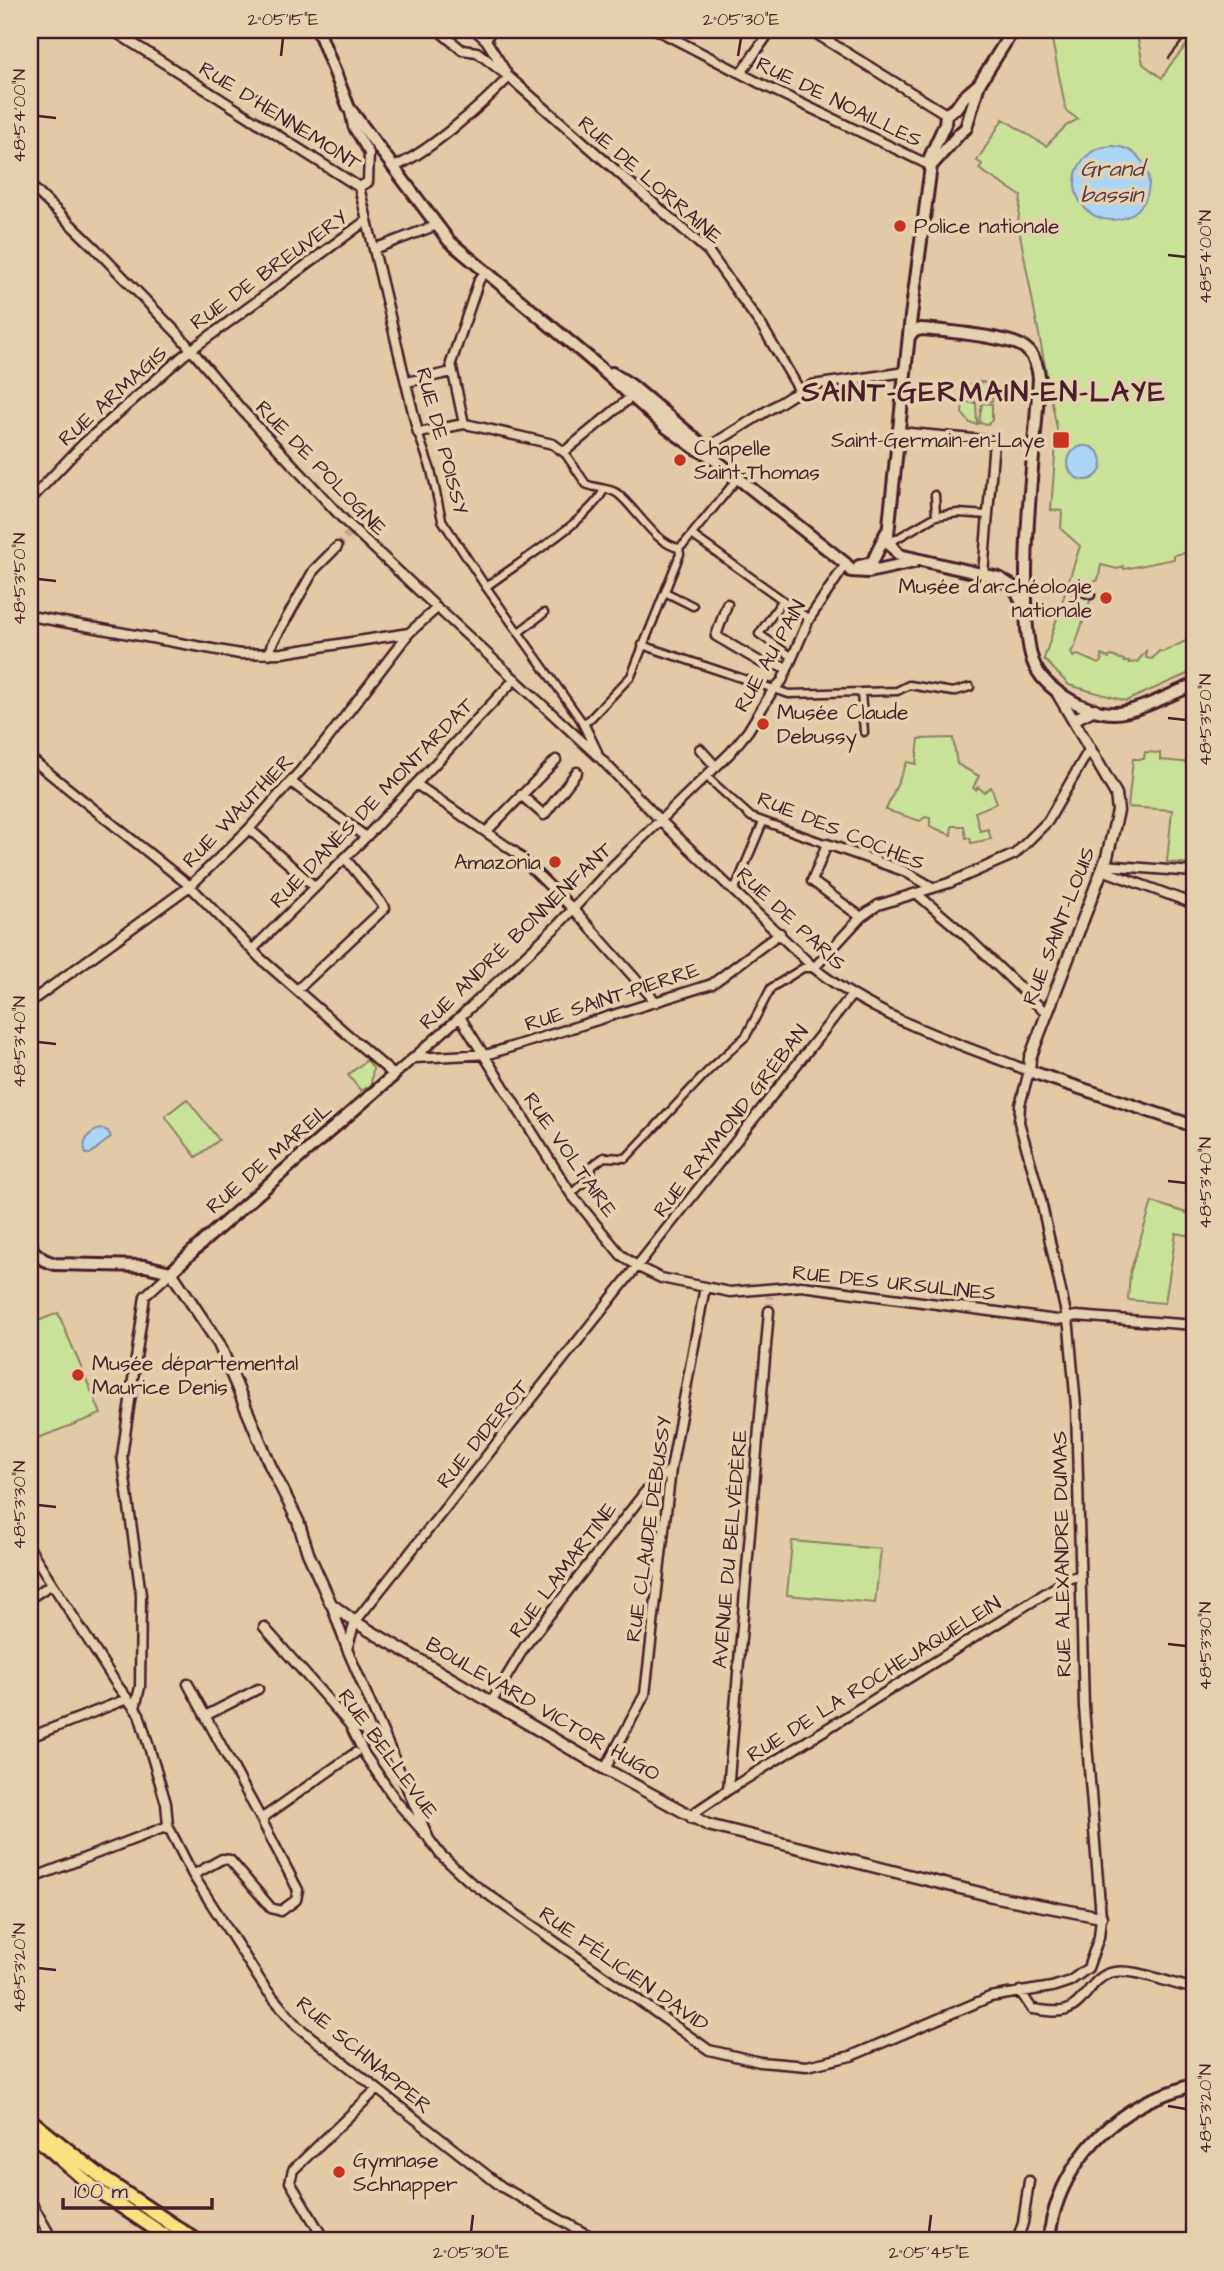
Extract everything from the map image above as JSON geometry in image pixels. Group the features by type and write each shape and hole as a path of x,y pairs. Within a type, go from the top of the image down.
{"main road":[{"path":"318,30 349,108 449,241 485,273 676,434 709,454 846,564 850,571 858,573 922,561"},
{"path":"931,166 966,128 979,84 1013,30"},
{"path":"846,564 861,566 872,563 888,535 930,157 949,116 979,84"},
{"path":"949,116 964,111 968,117"},
{"path":"949,116 952,132 960,133"},
{"path":"912,311 916,322 925,329"},
{"path":"909,337 913,331 925,329 1015,342 1026,348 1034,358 1039,377 1026,566 1026,611 1031,656 1037,670 1058,694 1111,713 1126,712 1194,685"},
{"path":"589,358 631,385 698,441 709,454"},
{"path":"631,397 634,395 645,398"},
{"path":"888,535 900,555 999,578 1015,588 1026,611"},
{"path":"999,578 1015,575 1026,566"},
{"path":"1028,1071 1194,1126"},
{"name":"RUE DE MAREIL","path":"171,1272 205,1238 394,1075"},
{"path":"32,1250 44,1260 55,1264 145,1266 171,1272"},
{"path":"1049,2241 1050,2227 1062,2190 1085,2151 1101,2134 1135,2108 1194,2084"},
{"path":"30,2120 104,2179 197,2241"},
{"path":"30,2132 94,2188 173,2241"}],"street":[{"name":"RUE D'HENNEMONT","path":"111,30 359,187"},
{"path":"438,30 462,50 477,52 509,77"},
{"path":"475,30 486,40 509,77"},
{"path":"486,40 491,30"},
{"name":"RUE DE NOAILLES","path":"657,30 931,166"},
{"path":"741,73 771,30"},
{"path":"810,30 949,116"},
{"path":"394,167 452,128 509,77"},
{"name":"RUE DE LORRAINE","path":"509,77 708,251 763,328 800,391"},
{"path":"349,108 353,127 369,153 368,182 359,187"},
{"name":"RUE DE POLOGNE","path":"30,185 110,262 344,520 437,608 467,641 515,679 600,758"},
{"name":"RUE DE POISSY","path":"359,187 418,433 442,520 583,723 600,758"},
{"name":"RUE DE BREUVERY","path":"191,349 367,220"},
{"path":"374,249 437,225"},
{"path":"464,424 451,363 479,280 485,273"},
{"name":"RUE ARMAGIS","path":"30,499 88,439 191,349"},
{"path":"407,382 452,372"},
{"path":"709,454 712,445 800,391 812,386 905,372"},
{"path":"564,452 631,397"},
{"path":"418,433 464,424 553,444 564,452 586,484 617,493 649,527 668,543 679,548"},
{"path":"899,432 994,441 983,574"},
{"path":"679,548 738,478"},
{"path":"486,587 576,521 601,497 604,489"},
{"path":"934,495 936,516"},
{"path":"888,535 936,516 958,513 988,515"},
{"path":"692,535 809,619"},
{"path":"269,654 314,570 337,547"},
{"path":"583,723 631,676 680,554 679,548"},
{"name":"RUE AU PAIN","path":"661,820 707,777 748,731 773,690 782,681 809,619 846,564"},
{"path":"1067,587 1091,595"},
{"path":"665,592 693,606"},
{"path":"782,601 759,634 791,656"},
{"path":"727,604 716,636 762,663 787,667"},
{"name":"RUE WAUTHIER","path":"30,1002 190,886 250,829 323,745 409,633 437,608"},
{"path":"519,632 544,613"},
{"path":"30,616 223,652 269,654 409,633"},
{"path":"642,645 773,690 799,694 897,691 909,685 953,692 970,687"},
{"name":"RUE DANÈS DE MONTARDAT","path":"253,950 366,837 515,679"},
{"path":"861,692 864,732"},
{"path":"571,1194 591,1176 592,1167 604,1157 626,1158 708,1071 746,1036 771,988 803,968 814,968 861,917 878,905 1015,854 1048,821 1090,748 1058,694"},
{"path":"1073,720 1095,709"},
{"name":"RUE SAINT-LOUIS","path":"1028,1071 1030,1058 1115,830 1118,811 1116,794 1090,748"},
{"path":"700,749 716,767"},
{"path":"30,758 190,886 253,950 394,1075"},
{"name":"RUE DE PARIS","path":"600,758 814,968 851,996 936,1036 1028,1071"},
{"path":"486,832 556,760"},
{"path":"521,795 544,815 577,772"},
{"name":"RUE DES COCHES","path":"707,777 741,810 763,822 904,872 932,887"},
{"path":"291,782 366,837"},
{"path":"416,784 515,852 573,910 656,1002"},
{"name":"RUE ANDRÉ BONNENFANT","path":"394,1075 573,910 614,865 661,820"},
{"path":"734,891 763,822"},
{"path":"250,829 315,887"},
{"path":"827,844 812,881 861,917"},
{"path":"297,990 385,908 345,858"},
{"path":"1103,867 1194,872"},
{"path":"1103,867 1194,904"},
{"path":"916,892 1047,1014"},
{"name":"RUE SAINT-PIERRE","path":"414,1058 489,1054 712,984 780,933"},
{"name":"RUE RAYMOND GRÉBAN","path":"638,1267 851,996"},
{"name":"RUE VOLTAIRE","path":"460,1017 571,1194 621,1255 638,1267"},
{"name":"RUE ALEXANDRE DUMAS","path":"1020,1991 1052,1987 1070,1981 1088,1968 1099,1937 1101,1917 1084,1707 1076,1406 1067,1318 1039,1192 1019,1122 1028,1071"},
{"path":"30,1232 32,1250"},
{"name":"RUE DES URSULINES","path":"638,1267 661,1278 730,1292 771,1292 802,1286 1057,1320 1076,1316 1194,1325"},
{"name":"RUE DIDEROT","path":"355,1622 638,1267"},
{"path":"135,1709 140,1688 141,1595 122,1456 145,1296 171,1272"},
{"name":"BOULEVARD VICTOR HUGO","path":"171,1272 219,1344 270,1465 298,1521 331,1604 355,1622 692,1819 710,1826 992,1896 1101,1917"},
{"name":"RUE CLAUDE DEBUSSY","path":"605,1769 645,1694 671,1469 705,1287"},
{"name":"AVENUE DU BELVÉDÈRE","path":"728,1790 769,1311"},
{"name":"RUE LAMARTINE","path":"492,1701 525,1646 645,1492 671,1469"},
{"path":"30,1549 135,1709"},
{"name":"RUE DE LA ROCHEJAQUELEIN","path":"692,1819 696,1811 728,1790 1070,1577 1079,1576"},
{"path":"30,1598 52,1584"},
{"name":"RUE FÉLICIEN DAVID","path":"331,1604 347,1649 429,1839 440,1854 469,1881 709,2050 760,2062 807,2066 851,2056 990,1997 1020,1991"},
{"path":"347,1649 355,1622"},
{"name":"RUE BELLEVUE","path":"264,1627 349,1725 365,1755 397,1802 429,1839"},
{"path":"188,1684 298,1890 296,1900 281,1911 271,1908 230,1860 222,1859 194,1875"},
{"path":"205,1716 258,1689"},
{"path":"30,1737 127,1699"},
{"name":"RUE SCHNAPPER","path":"135,1709 139,1714 166,1803 168,1826 194,1875 280,2008 297,2026 376,2090 502,2187 583,2234 604,2241"},
{"path":"261,1819 355,1754"},
{"path":"30,1879 168,1826"},
{"path":"1020,1991 1032,2008 1053,2011 1070,2009 1096,1981 1108,1973 1125,1971 1194,1988"},
{"path":"325,2241 290,2182 293,2170 376,2090"},
{"path":"1017,2241 1023,2224 1029,2181"},
{"path":"30,2200 53,2241"}],"green space":[{"path":"1050,30 1136,30 1143,64 1162,78 1194,36 1194,555 1174,555 1174,559 1124,569 1123,566 1118,569 1101,565 1071,652 1073,657 1078,655 1099,664 1102,661 1101,655 1129,663 1137,662 1146,651 1146,658 1152,659 1159,651 1163,652 1194,637 1194,671 1126,701 1069,685 1044,659 1080,546 1061,529 1062,511 1051,510 1057,429 1018,224 1021,196 979,169 982,164 977,161 1003,119 1046,146 1066,126 1078,119 1066,111"},
{"path":"978,382 975,401 962,400 963,391"},
{"path":"980,382 993,386 992,401 982,401"},
{"path":"963,402 976,403 977,424 970,423 962,413"},
{"path":"982,403 992,404 992,420 988,424 979,423"},
{"path":"953,738 957,764 979,776 973,788 976,790 978,787 984,792 991,787 997,803 975,812 980,831 988,829 991,839 971,843 970,838 966,838 964,826 952,826 951,835 930,826 930,818 925,817 920,821 886,810 907,762 916,764 919,739"},
{"path":"1145,752 1160,753 1160,760 1194,763 1194,864 1167,862 1172,810 1128,807 1133,759 1144,759"},
{"path":"367,1060 373,1068 371,1085 361,1091 348,1075"},
{"path":"187,1099 219,1140 196,1157 165,1116"},
{"path":"1152,1202 1193,1215 1191,1236 1176,1233 1165,1303 1128,1300 1130,1273"},
{"path":"58,1313 101,1414 30,1441 30,1324"},
{"path":"792,1541 881,1549 875,1603 787,1595"}],"water":[{"name":"Grand bassin","path":"1112,146 1133,152 1143,162 1149,183 1143,204 1133,214 1112,220 1091,214 1081,204 1075,183 1081,162 1091,152"},
{"path":"1085,446 1097,451 1102,463 1097,475 1085,480 1073,475 1068,463 1073,451"},
{"path":"102,1129 108,1131 111,1137 90,1154 86,1154 87,1137"}],"tunnel":[{"path":"337,547 353,529"},
{"path":"769,1311 770,1296"}],"railway":[{"path":"1169,58 1191,30"}],"place":[{"name":"Police nationale","path":"900,226"},
{"name":"Saint-Germain-en-Laye","path":"1061,440"},
{"name":"Chapelle Saint-Thomas","path":"680,460"},
{"name":"Musée d’archéologie nationale","path":"1106,598"},
{"name":"Musée Claude Debussy","path":"763,724"},
{"name":"Amazonia","path":"555,862"},
{"name":"Musée départemental Maurice Denis","path":"78,1375"},
{"name":"Gymnase Schnapper","path":"339,2172"}],"district":[{"name":"SAINT-GERMAIN-EN-LAYE","path":"984,392"}]}
